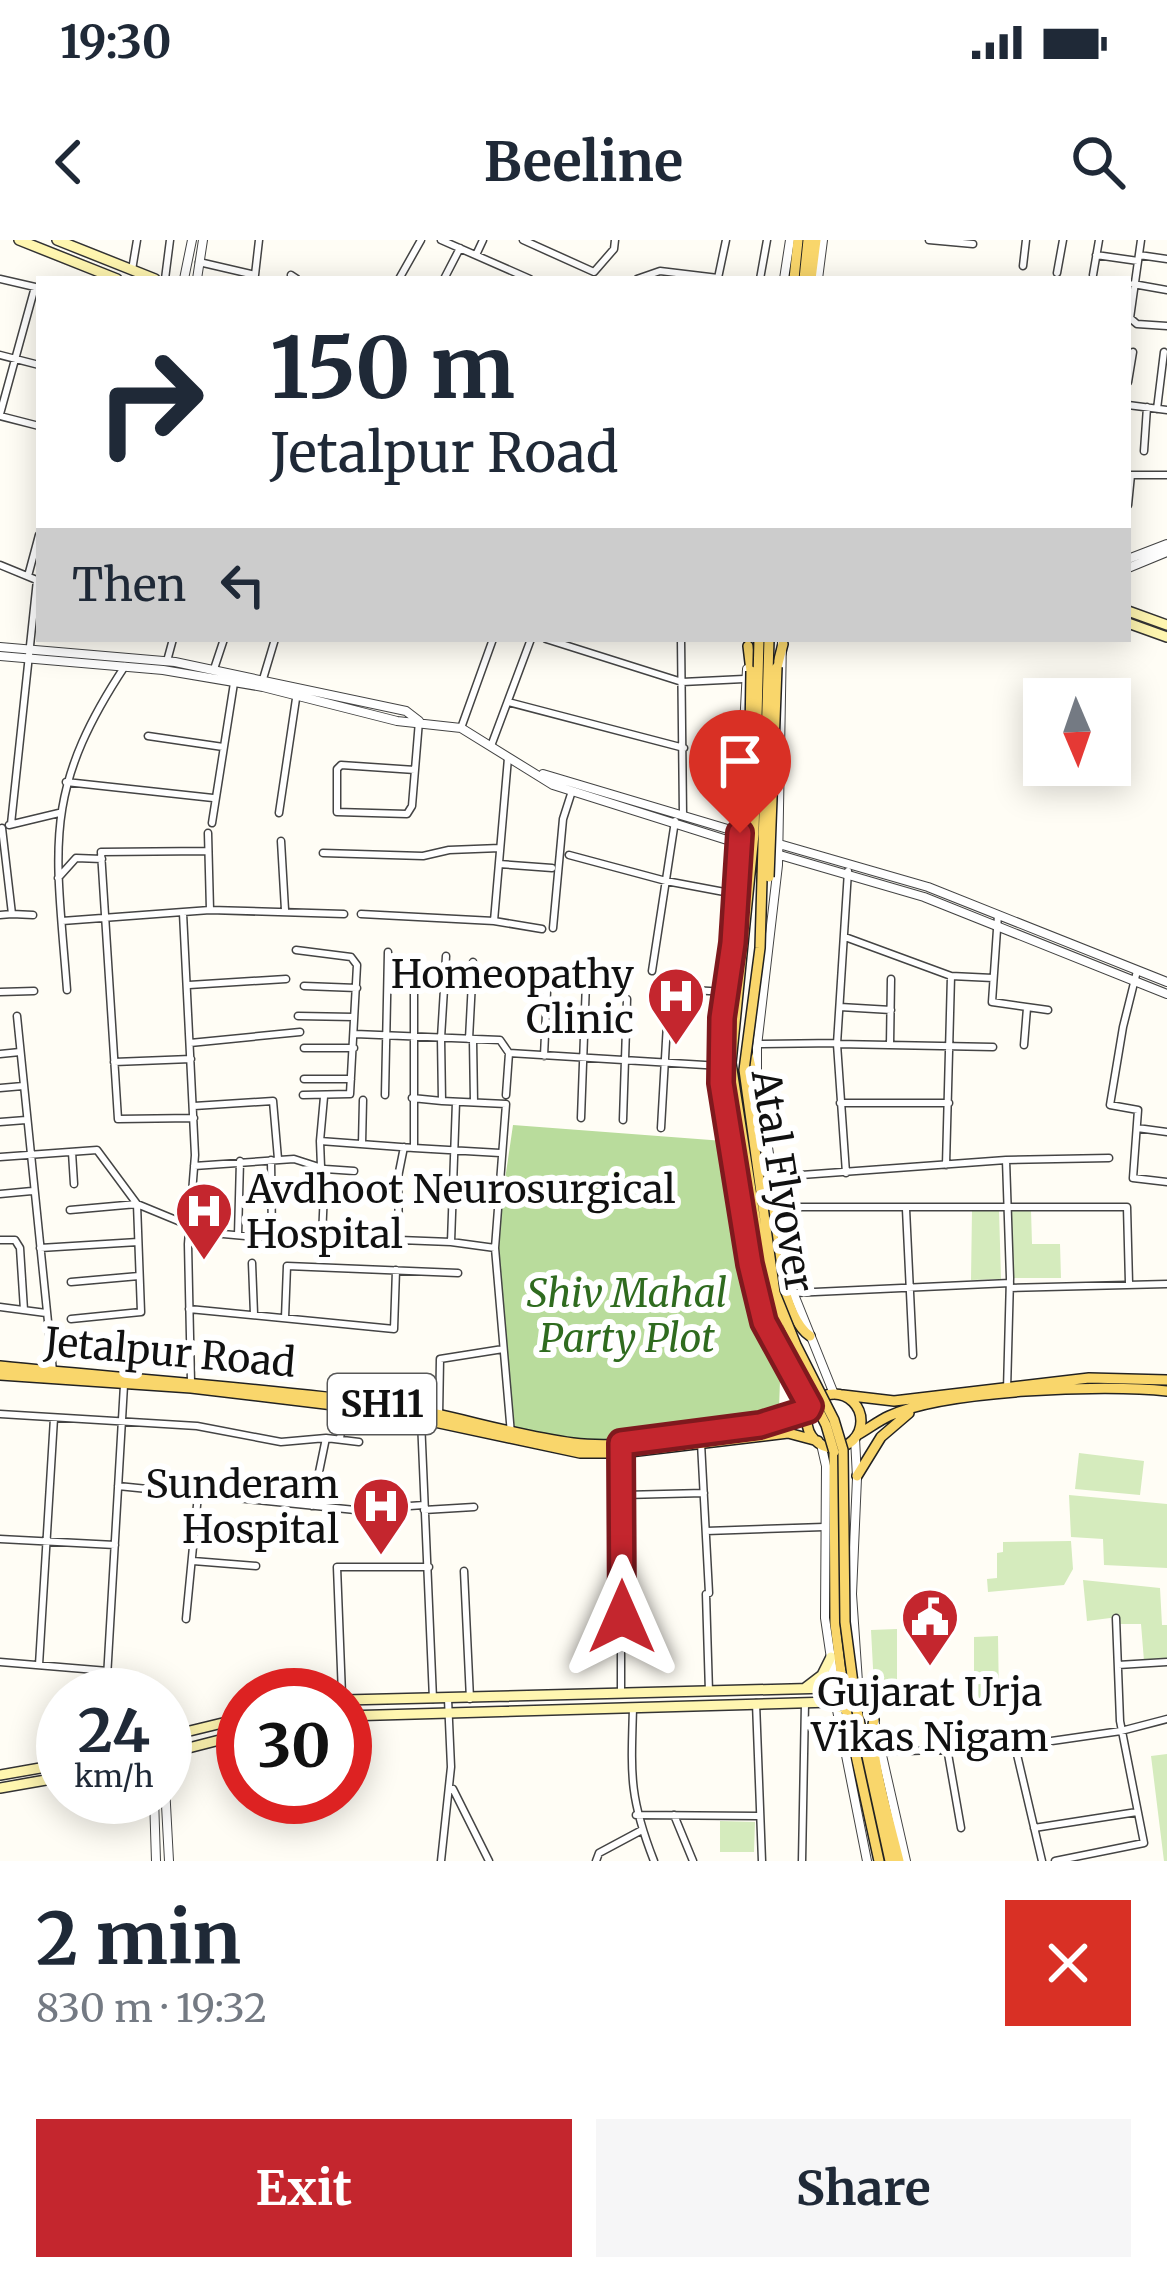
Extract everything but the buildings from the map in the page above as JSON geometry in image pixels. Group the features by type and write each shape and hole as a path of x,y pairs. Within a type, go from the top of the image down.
{"main road":[{"path":"19,240 106,276"},
{"path":"57,240 147,276"},
{"path":"794,240 794,276"},
{"path":"811,276 816,240"},
{"path":"1131,612 1167,625"},
{"path":"1131,623 1167,637"},
{"name":"Atal Flyover","path":"759,642 754,834 732,1048 735,1099 767,1292 784,1342 826,1425 834,1452 840,1708 873,1861"},
{"name":"Atal Flyover","path":"770,642 761,914 746,1096 776,1293 843,1450 847,1638 859,1721 890,1861"},
{"path":"761,914 766,906 771,853 777,667 783,642"},
{"path":"746,918 741,902 749,779 748,643"},
{"path":"751,1045 781,1276 799,1329 810,1336"},
{"path":"732,1048 725,1066 727,1094 752,1253 776,1348"},
{"name":"Jetalpur Road","path":"0,1371 191,1384 421,1414 511,1433 569,1452 701,1443 760,1431"},
{"name":"SH11","path":"760,1431 838,1394 893,1401 1109,1377 1167,1380"},
{"name":"Jetalpur Road","path":"191,1384 421,1414"},
{"name":"SH11","path":"760,1431 843,1446 892,1414 1007,1390 1167,1391"},
{"path":"838,1394 860,1412 856,1437"},
{"path":"809,1408 809,1429 819,1443"},
{"path":"857,1476 881,1438 913,1409"},
{"name":"Jetalpur Road","path":"621,1448 760,1431"},
{"path":"805,1694 831,1657"},
{"path":"372,1698 709,1692 805,1694 840,1708 860,1697 858,1682 844,1676 805,1694 756,1702 372,1715"},
{"path":"832,1683 840,1708"},
{"path":"838,1726 846,1738 873,1861"},
{"path":"873,1726 903,1861"},
{"path":"0,1775 36,1769"},
{"path":"0,1788 36,1782"}],"street":[{"path":"132,270 137,240"},
{"path":"164,276 170,240"},
{"path":"185,276 192,240"},
{"path":"197,276 203,240"},
{"path":"199,262 255,275 259,240"},
{"path":"401,276 421,240"},
{"path":"441,240 523,276"},
{"path":"476,255 483,240"},
{"path":"524,240 594,275 614,249 614,240"},
{"path":"719,276 726,240"},
{"path":"761,276 767,240"},
{"path":"785,276 794,240"},
{"path":"929,240 973,244"},
{"path":"1023,266 1026,240"},
{"path":"1058,273 1063,240"},
{"path":"1093,275 1099,240"},
{"path":"1141,240 1131,288 1167,290"},
{"path":"446,276 460,248"},
{"path":"1096,255 1167,259"},
{"path":"646,276 660,271 696,276"},
{"path":"0,279 34,287 0,415 36,425"},
{"path":"1131,313 1134,322 1167,326"},
{"path":"1131,360 1132,352"},
{"path":"1144,451 1164,352"},
{"path":"0,355 36,364"},
{"path":"1131,405 1167,410"},
{"path":"1131,475 1167,475"},
{"path":"28,576 36,546"},
{"path":"1131,563 1167,548"},
{"path":"0,565 36,579"},
{"path":"12,914 4,827 36,605"},
{"path":"167,661 172,642"},
{"path":"214,669 223,642"},
{"path":"263,679 274,642"},
{"path":"460,728 493,642"},
{"path":"491,746 530,642"},
{"path":"568,642 682,682 744,676 739,844 721,1066 750,1264 764,1322 809,1408"},
{"path":"652,971 678,820 684,748 681,642"},
{"path":"783,642 779,850 751,1045 793,1293 838,1394"},
{"path":"739,832 748,643"},
{"path":"0,651 263,679 385,718 460,728 572,791 739,832 779,850"},
{"path":"32,654 167,661 297,691"},
{"path":"67,990 58,878 59,813 94,712 124,666"},
{"path":"212,823 234,678"},
{"path":"279,813 297,691"},
{"path":"508,702 684,748"},
{"path":"415,770 341,765 337,769 337,812 406,814 412,806 415,770 419,721"},
{"path":"148,736 223,747"},
{"path":"494,921 508,758"},
{"path":"532,771 739,844 848,870 1167,994"},
{"path":"66,782 213,798"},
{"path":"553,928 563,819 572,791"},
{"path":"4,827 59,813"},
{"path":"208,833 210,910"},
{"path":"281,841 285,910"},
{"path":"323,853 423,856 500,848"},
{"path":"194,1118 118,1119 101,852 208,851"},
{"path":"569,855 736,894"},
{"path":"58,878 76,858 102,859"},
{"path":"499,864 552,868"},
{"path":"848,870 928,887 1167,982"},
{"path":"845,1173 837,1043 848,870"},
{"path":"62,922 210,910 344,914"},
{"path":"183,913 194,1106 189,1228 191,1384"},
{"path":"362,914 542,928"},
{"path":"0,915 33,915"},
{"path":"998,915 991,998 995,1004 1048,1010"},
{"path":"844,936 951,976 993,978"},
{"path":"296,950 354,959 357,988 349,1095 303,1095"},
{"path":"385,1095 388,952"},
{"path":"442,1101 446,956"},
{"path":"414,960 414,1148"},
{"path":"473,962 474,1102"},
{"path":"544,1056 548,970"},
{"path":"1138,971 1110,1105 1136,1108 1132,1178 1167,1182"},
{"path":"946,1165 951,976"},
{"path":"189,985 286,979"},
{"path":"890,1045 891,979"},
{"path":"581,1118 586,982"},
{"path":"304,986 357,988"},
{"path":"658,988 726,992"},
{"path":"661,1128 669,988"},
{"path":"0,992 34,991"},
{"path":"623,1120 627,999"},
{"path":"840,1007 891,1010"},
{"path":"1024,1046 1027,1008"},
{"path":"16,1016 54,1376"},
{"path":"298,1016 355,1017"},
{"path":"190,1043 300,1032"},
{"path":"355,1034 500,1040 509,1053 506,1096"},
{"path":"751,1045 993,1047"},
{"path":"304,1048 354,1048"},
{"path":"0,1054 20,1052"},
{"path":"509,1053 721,1066"},
{"path":"114,1062 191,1059"},
{"path":"304,1079 351,1079"},
{"path":"0,1088 23,1087"},
{"path":"324,1096 322,1238 495,1248"},
{"path":"412,1098 506,1104 495,1248 511,1433"},
{"path":"362,1144 363,1100"},
{"path":"194,1106 273,1101 272,1238"},
{"path":"451,1242 456,1101"},
{"path":"840,1103 949,1103"},
{"path":"0,1122 26,1120"},
{"path":"1137,1128 1167,1132"},
{"path":"320,1142 502,1153"},
{"path":"399,1241 398,1177 404,1147"},
{"path":"0,1157 97,1150 136,1204 141,1312 71,1319"},
{"path":"72,1152 74,1184"},
{"path":"774,1177 1006,1160 1109,1158"},
{"path":"194,1166 294,1159 354,1171"},
{"path":"1006,1160 1007,1390"},
{"path":"238,1235 239,1161"},
{"path":"0,1194 33,1191"},
{"path":"70,1210 136,1204 189,1228 300,1240"},
{"path":"778,1207 1127,1207 1129,1283"},
{"path":"906,1210 914,1355"},
{"path":"0,1240 15,1240 20,1248 24,1310"},
{"path":"39,1248 138,1242"},
{"path":"253,1264 254,1315"},
{"path":"285,1318 286,1266 458,1273"},
{"path":"189,1309 394,1329 396,1270"},
{"path":"71,1282 140,1276"},
{"path":"793,1293 910,1286 1167,1283"},
{"path":"0,1307 46,1312"},
{"path":"439,1417 440,1359 503,1349"},
{"path":"108,1668 125,1380"},
{"name":"SH11","path":"340,1440 344,1407"},
{"path":"0,1414 197,1426 281,1442 326,1438 359,1442"},
{"path":"421,1414 433,1699"},
{"path":"39,1665 54,1418"},
{"path":"856,1437 852,1594 858,1682"},
{"path":"312,1506 326,1438"},
{"path":"701,1443 709,1692"},
{"path":"819,1443 826,1466 825,1618 832,1683"},
{"path":"621,1448 621,1695"},
{"path":"118,1486 375,1512 381,1508 474,1507"},
{"path":"622,1495 704,1493"},
{"path":"186,1619 198,1495"},
{"path":"706,1531 824,1527"},
{"path":"0,1539 115,1545"},
{"path":"192,1561 256,1566"},
{"path":"342,1668 337,1567 428,1568"},
{"path":"464,1571 470,1699"},
{"path":"1055,1861 1144,1844 1121,1731 1117,1618"},
{"path":"0,1662 74,1668"},
{"path":"1118,1665 1167,1662"},
{"path":"802,1861 805,1694"},
{"path":"860,1697 882,1752 903,1861"},
{"path":"441,1861 450,1784 448,1699"},
{"path":"756,1702 762,1861"},
{"path":"633,1708 631,1791 655,1861"},
{"path":"840,1708 838,1726 873,1861"},
{"path":"882,1752 1016,1746 1121,1731 1167,1719"},
{"path":"1016,1746 1042,1861"},
{"path":"947,1747 962,1828"},
{"path":"450,1784 489,1861"},
{"path":"1034,1828 1137,1812"},
{"path":"636,1815 758,1816"},
{"path":"674,1815 693,1861"},
{"path":"155,1824 156,1861"},
{"path":"168,1824 170,1861"},
{"path":"596,1861 599,1853 642,1830"}],"green space":[{"name":"Shiv Mahal Party Plot","path":"513,1125 724,1141 758,1316 780,1381 779,1409 759,1432 615,1446 509,1431 495,1248"},
{"path":"972,1210 999,1210 1001,1279 971,1280"},
{"path":"1008,1210 1031,1210 1032,1244 1060,1244 1061,1278 1011,1278"},
{"path":"1079,1453 1144,1461 1140,1495 1075,1489"},
{"path":"1069,1495 1167,1504 1167,1568 1104,1565 1103,1539 1071,1537"},
{"path":"1071,1541 1073,1569 1064,1585 988,1592 987,1579 997,1578 997,1553 1003,1552 1003,1542"},
{"path":"1083,1580 1160,1588 1167,1659 1144,1661 1141,1624 1119,1624 1118,1617 1087,1621"},
{"path":"897,1629 897,1706 875,1706 871,1630"},
{"path":"998,1636 999,1700 974,1700 974,1637"},
{"path":"1167,1754 1167,1861 1164,1861 1151,1756"},
{"path":"720,1821 755,1822 754,1852 720,1852"}],"place":[{"name":"Homeopathy Clinic","path":"676,1047"},
{"name":"Avdhoot Neurosurgical Hospital","path":"204,1262"},
{"name":"Sunderam Hospital","path":"381,1557"},
{"name":"Gujarat Urja Vikas Nigam","path":"930,1668"}],"route":[{"path":"622,1617 621,1443 760,1425 810,1406 764,1322 721,1083 722,1018 733,943 740,833"}]}
